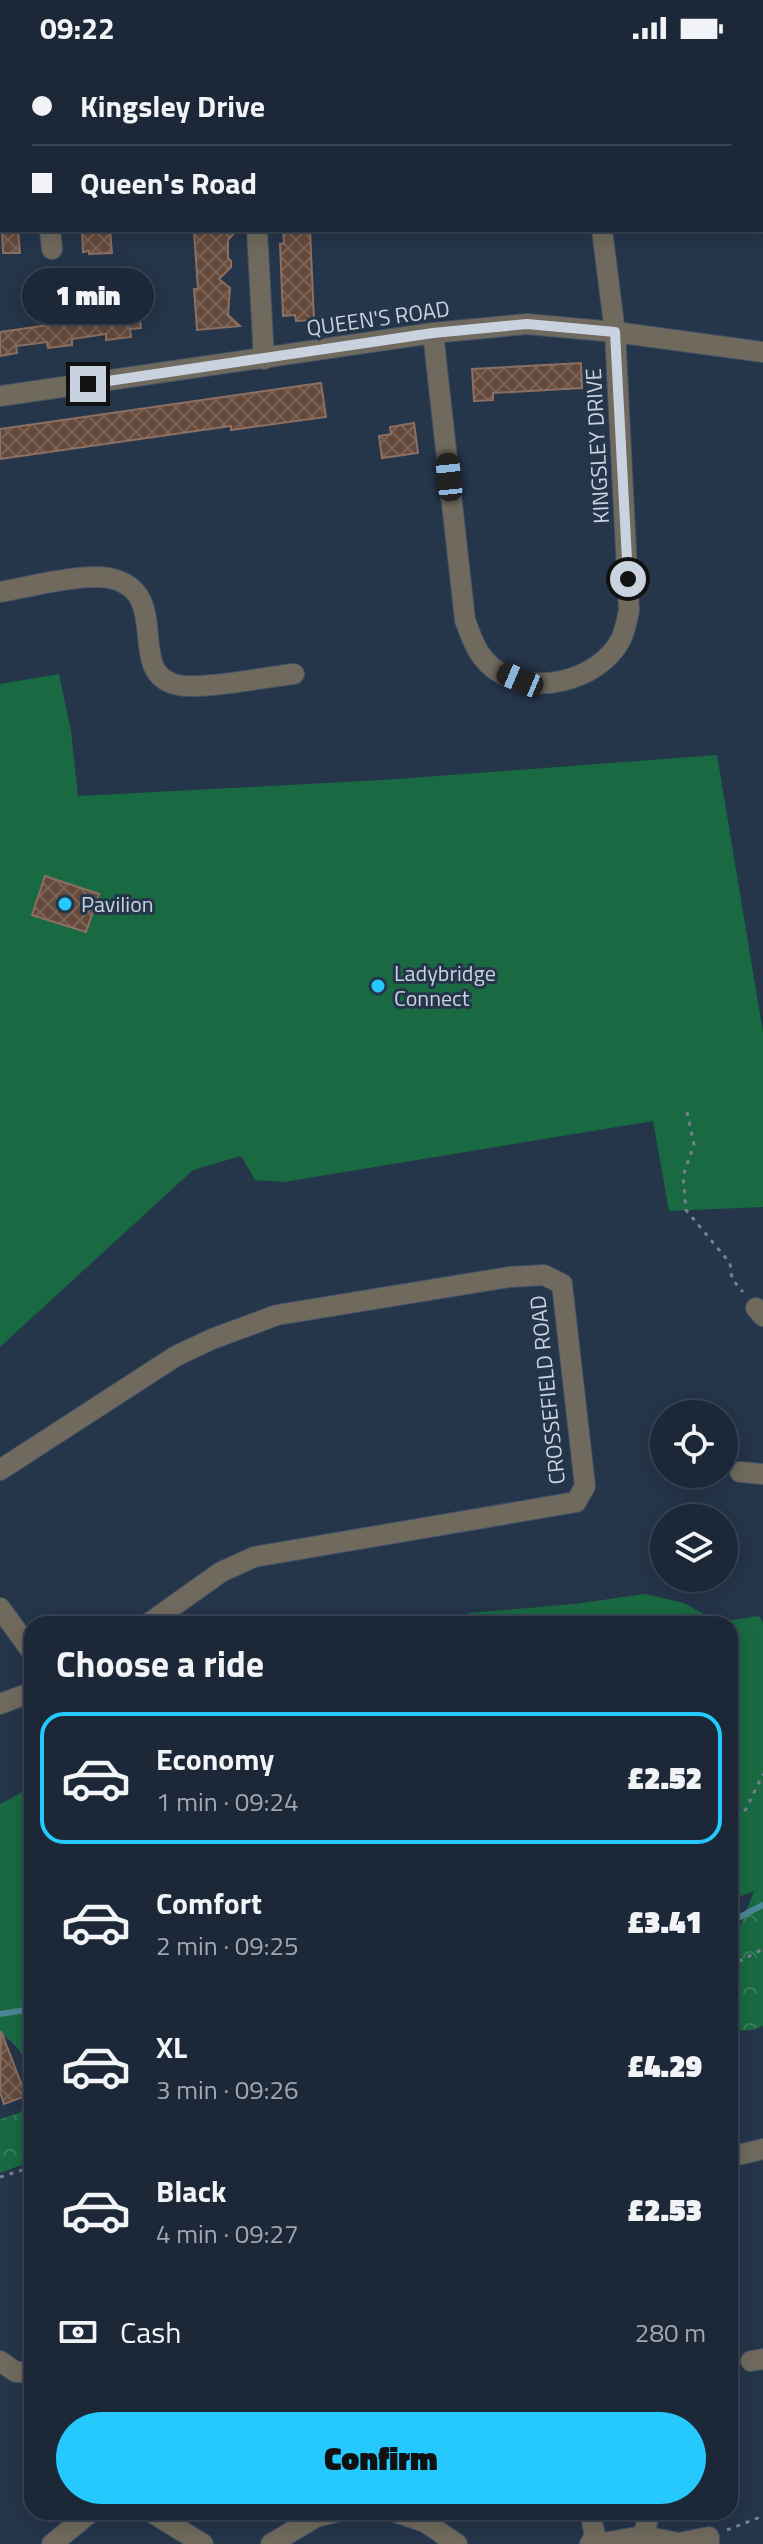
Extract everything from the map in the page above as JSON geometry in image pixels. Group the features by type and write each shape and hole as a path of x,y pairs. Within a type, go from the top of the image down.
{"street":[{"path":"257,232 264,359"},
{"name":"KINGSLEY DRIVE","path":"433,333 465,620 475,649 495,670 520,680 546,684 578,677 602,663 621,640 629,610 615,332 602,232"},
{"name":"QUEEN'S ROAD","path":"0,396 433,333 527,324 615,332 763,352"},
{"path":"0,592 105,577 126,582 141,596 149,654 160,676 178,685 217,684 294,674"},
{"name":"CROSSEFIELD ROAD","path":"0,1470 176,1356 277,1315 509,1277 544,1275 562,1284 585,1486 576,1502 254,1557 221,1572 159,1616"},
{"path":"740,1472 763,1474"},
{"path":"0,1608 24,1641"},
{"path":"0,1704 24,1695"},
{"path":"738,2155 763,2149"},
{"path":"0,2361 16,2372 24,2372"},
{"path":"54,2544 82,2520"},
{"path":"164,2520 203,2544"},
{"path":"271,2544 311,2520"},
{"path":"419,2520 457,2544"},
{"path":"590,2544 595,2536 592,2520"},
{"path":"643,2536 648,2520"},
{"path":"597,2544 643,2536 679,2543 709,2540"}],"path":[{"path":"687,1112 694,1145 683,1176 686,1210 730,1263 732,1279 759,1312"},
{"path":"738,1817 746,1809 763,1774"},
{"path":"738,1962 763,1949"},
{"path":"0,2177 24,2170"},
{"path":"709,2540 763,2516"}],"green space":[{"name":"Ladybridge Connect","path":"59,674 71,731 78,796 384,780 717,755 763,1032 763,1207 669,1211 653,1121 284,1182 255,1180 241,1156 193,1170 0,1347 0,684"},
{"path":"645,1594 684,1603 707,1616 466,1616 469,1613"},
{"path":"759,1616 763,1622 763,1888 738,1897 738,1619"},
{"path":"24,1791 24,2006 0,2011 0,1804"},
{"path":"763,1869 763,2026 752,2030 738,2031 740,1926"},
{"path":"24,1975 24,2058 17,2047 0,2034 0,1983"},
{"path":"24,2108 24,2164 0,2173 0,2119 19,2113"}],"building":[{"path":"2,232 18,232 20,253 3,253"},
{"path":"82,232 110,232 112,253 83,252"},
{"path":"194,232 235,232 228,240 231,267 219,279 230,288 228,315 240,326 197,330 194,289 198,289"},
{"path":"283,232 310,232 314,320 296,321 295,315 283,316 280,244 284,243"},
{"path":"139,312 141,328 130,329 131,337 106,340 106,334 72,339 72,345 48,348 47,342 16,346 17,353 0,356 0,332"},
{"path":"581,363 582,388 493,393 493,400 474,401 472,369"},
{"path":"321,383 326,417 231,430 231,426 0,459 0,429"},
{"path":"414,423 418,453 382,458 379,436 391,434 390,427"},
{"name":"Pavilion","path":"45,876 99,894 86,932 32,915"},
{"path":"1,2031 24,2097 4,2104 0,2092"}],"waterway":[{"path":"738,1918 763,1905"},
{"path":"0,2014 24,2010"}],"place":[{"name":"Pavilion","path":"65,904"},
{"name":"Ladybridge Connect","path":"378,986"}],"route":[{"path":"88,384 433,333 527,324 615,332 628,579"}]}
